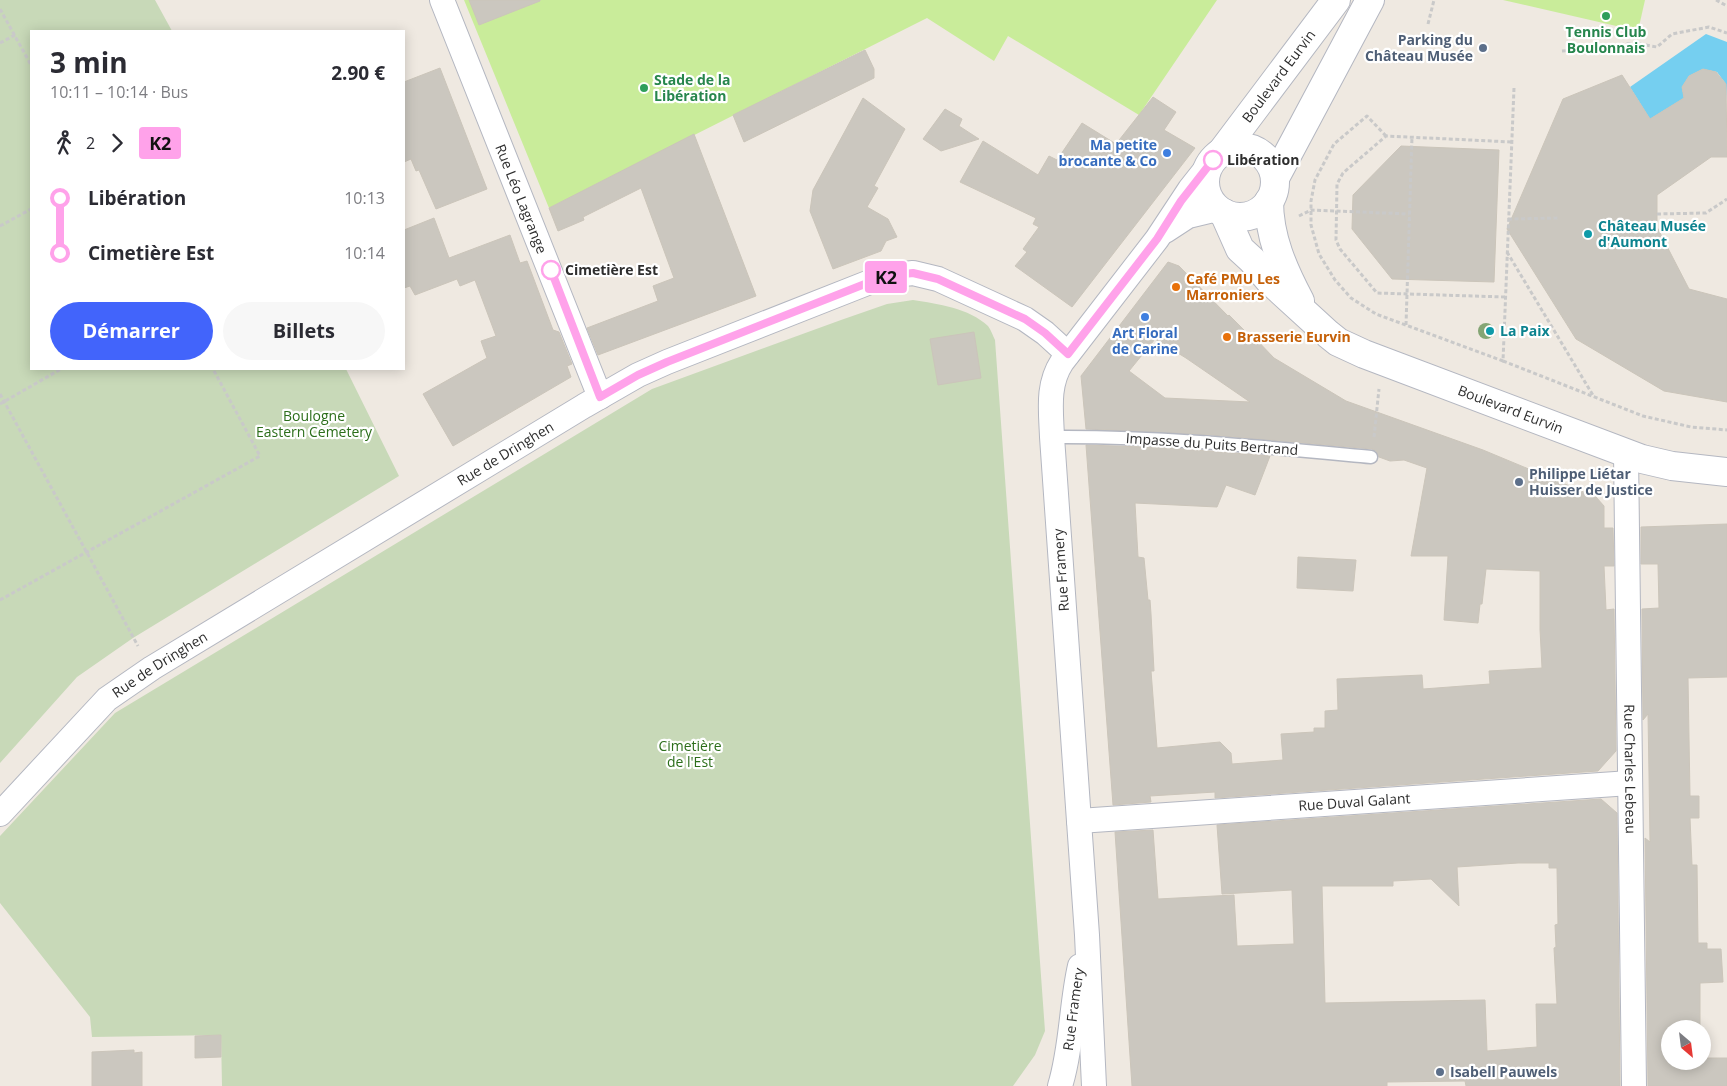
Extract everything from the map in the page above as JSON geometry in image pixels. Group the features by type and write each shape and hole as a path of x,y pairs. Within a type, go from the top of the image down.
{"main road":[{"name":"Boulevard Eurvin","path":"1336,0 1215,159 1205,179 1205,188 1211,202 1221,211 1240,249 1269,280 1338,342 1364,354 1658,464 1727,472"},
{"path":"1221,211 1237,217 1251,216 1263,208 1370,0"},
{"name":"Boulevard Eurvin","path":"1215,159 1235,148 1245,147 1255,150 1267,160 1272,168 1269,213 1273,240 1292,287 1308,315"}],"street":[{"name":"Rue Léo Lagrange","path":"442,0 600,397"},
{"name":"Rue Framery","path":"1094,1086 1087,935 1050,390 1057,369 1157,239 1186,195 1215,159"},
{"name":"Rue Framery","path":"1157,239 1174,224 1188,216 1221,211"},
{"name":"Rue de Dringhen","path":"0,814 107,700 152,668 600,397 638,375 667,362 875,280 903,274 922,274 938,279 1017,314 1045,333 1068,354"},
{"name":"Rue Charles Lebeau","path":"1626,453 1634,1086"},
{"name":"Rue Duval Galant","path":"1079,821 1630,783"},
{"name":"Rue Framery","path":"1060,1086 1069,1048 1074,997 1087,935"}],"lane":[{"name":"Impasse du Puits Bertrand","path":"1052,436 1212,442 1371,457"}],"path":[{"path":"1428,24 1434,0"},
{"path":"1716,0 1727,6"},
{"path":"0,8 30,63"},
{"path":"1562,50 1588,49 1634,43 1657,47 1672,34 1709,27 1727,33"},
{"path":"0,43 15,35"},
{"path":"1502,361 1514,88"},
{"path":"1386,136 1366,116 1334,144 1315,180 1310,210 1311,225 1319,254 1335,280 1351,298 1376,314 1643,416 1691,427 1727,430"},
{"path":"1505,297 1377,293 1340,249 1336,240 1338,184 1342,173 1386,136 1512,142"},
{"path":"1406,325 1412,137"},
{"path":"1657,214 1706,213 1727,199"},
{"path":"0,226 30,210"},
{"path":"1310,210 1409,214"},
{"path":"1508,219 1560,218"},
{"path":"1507,251 1594,397"},
{"path":"2,402 59,370"},
{"path":"0,600 260,456 214,370"},
{"path":"0,394 2,402 133,638 152,668"},
{"path":"1371,457 1377,408"}],"green space":[{"name":"Boulogne Eastern Cemetery","path":"0,0 155,0 171,30 30,30 30,370 346,370 399,476 133,638 77,677 0,763"},
{"name":"Stade de la Libération","path":"464,0 1217,0 1139,115 1008,36 994,61 927,18 549,208"},
{"name":"Tennis Club Boulonnais","path":"1503,0 1645,0 1638,31"},
{"name":"Cimetière de l'Est","path":"913,300 953,308 972,315 988,326 995,340 1045,1031 1035,1055 1013,1086 222,1086 221,1035 92,1037 90,1017 0,903 0,836 115,713 652,389 887,304"}],"water":[{"path":"1706,34 1727,42 1727,100 1726,84 1717,72 1703,69 1689,76 1682,87 1684,98 1650,119 1630,87"}],"building":[{"path":"469,0 540,0 540,1 479,25"},
{"path":"865,50 874,69 874,78 744,142 733,115"},
{"path":"440,68 487,189 436,209 419,170 416,171 411,159 405,162 405,82"},
{"name":"Château Musée d'Aumont","path":"1703,69 1716,72 1726,84 1727,157 1711,157 1657,195 1657,227 1689,289 1727,299 1727,402 1664,391 1576,339 1507,229 1563,99 1622,75 1650,119 1684,98 1682,87 1689,76"},
{"path":"1153,97 1176,112 1164,130 1195,148 1072,307 1015,266 1027,252 1023,249 1039,227 1033,224 1036,218 960,182 983,141 1038,175 1049,156 1057,160 1082,123 1116,144"},
{"path":"863,98 905,129 874,186 878,188 867,207 888,219 897,237 886,241 881,251 833,269 810,211 813,190"},
{"path":"945,109 962,119 959,126 979,139 941,151 923,139"},
{"path":"694,134 756,296 598,355 587,328 658,301 653,286 674,278 641,188 583,217 584,220 558,231 549,208"},
{"path":"1401,146 1499,150 1494,282 1392,279 1352,229 1353,195"},
{"path":"434,218 449,258 510,235 520,263 527,261 553,330 559,332 572,364 567,366 571,377 453,446 423,394 487,358 481,341 496,336 475,280 460,286 457,279 415,295 410,286 405,288 405,230"},
{"path":"1168,262 1179,266 1228,316 1250,336 1252,335 1274,358 1346,401 1483,450 1596,497 1604,506 1604,528 1613,528 1614,566 1604,566 1606,610 1614,609 1616,751 1598,771 1215,798 1215,792 1150,796 1151,802 1113,805 1086,445 1172,448 1270,456 1255,495 1226,485 1217,507 1135,503 1138,557 1144,558 1148,600 1150,600 1154,671 1151,671 1157,748 1220,742 1231,753 1232,764 1283,760 1281,734 1314,732 1314,728 1325,728 1325,711 1338,710 1337,679 1422,675 1423,689 1490,684 1489,671 1542,668 1540,571 1486,569 1478,623 1444,620 1448,556 1411,556 1427,468 1404,460 1390,461 1379,457 1376,451 1372,449 1212,435 1086,429 1081,376","holes":["1155,339 1250,402 1165,398 1129,371"]},
{"path":"974,332 981,378 938,385 930,339"},
{"path":"1727,524 1727,677 1688,678 1690,796 1699,796 1699,818 1690,818 1692,865 1697,865 1698,943 1707,943 1707,949 1721,949 1723,982 1700,983 1700,1020 1661,1020 1661,1070 1711,1070 1711,1058 1727,1058 1727,1086 1648,1086 1645,838 1650,842 1648,714 1643,720 1642,609 1659,608 1658,564 1641,564 1641,527"},
{"path":"1298,557 1356,560 1353,591 1297,588"},
{"path":"1601,799 1617,813 1620,1086 1466,1086 1465,1081 1387,1082 1387,1086 1132,1086 1115,832 1153,830 1158,899 1234,895 1237,946 1294,944 1292,890 1222,894 1217,825","holes":["1549,863 1549,868 1557,868 1558,924 1555,925 1556,947 1554,948 1557,1004 1536,1004 1537,1047 1487,1051 1485,1000 1325,1003 1322,886 1393,886 1393,881 1431,879 1459,906 1457,867"]},
{"path":"221,1035 221,1057 195,1058 195,1036"},
{"path":"134,1050 134,1053 142,1052 142,1086 92,1086 92,1052"}],"bus line":[{"name":"K2","path":"551,270 600,397 638,375 667,362 875,280 913,273 938,279 1017,314 1045,333 1068,354 1157,239 1181,201 1213,160"}],"place":[{"name":"Tennis Club Boulonnais","path":"1606,16"},
{"name":"Parking du Château Musée","path":"1483,48"},
{"name":"Stade de la Libération","path":"644,88"},
{"name":"Ma petite brocante & Co","path":"1167,153"},
{"name":"Libération","path":"1213,160"},
{"name":"Château Musée d'Aumont","path":"1588,234"},
{"name":"Cimetière Est","path":"551,270"},
{"name":"Café PMU Les Marroniers","path":"1176,287"},
{"name":"Art Floral de Carine","path":"1145,317"},
{"name":"La Paix","path":"1490,331"},
{"name":"Brasserie Eurvin","path":"1227,337"},
{"name":"Philippe Liétar Huisser de Justice","path":"1519,482"},
{"name":"Isabell Pauwels","path":"1440,1072"}]}
